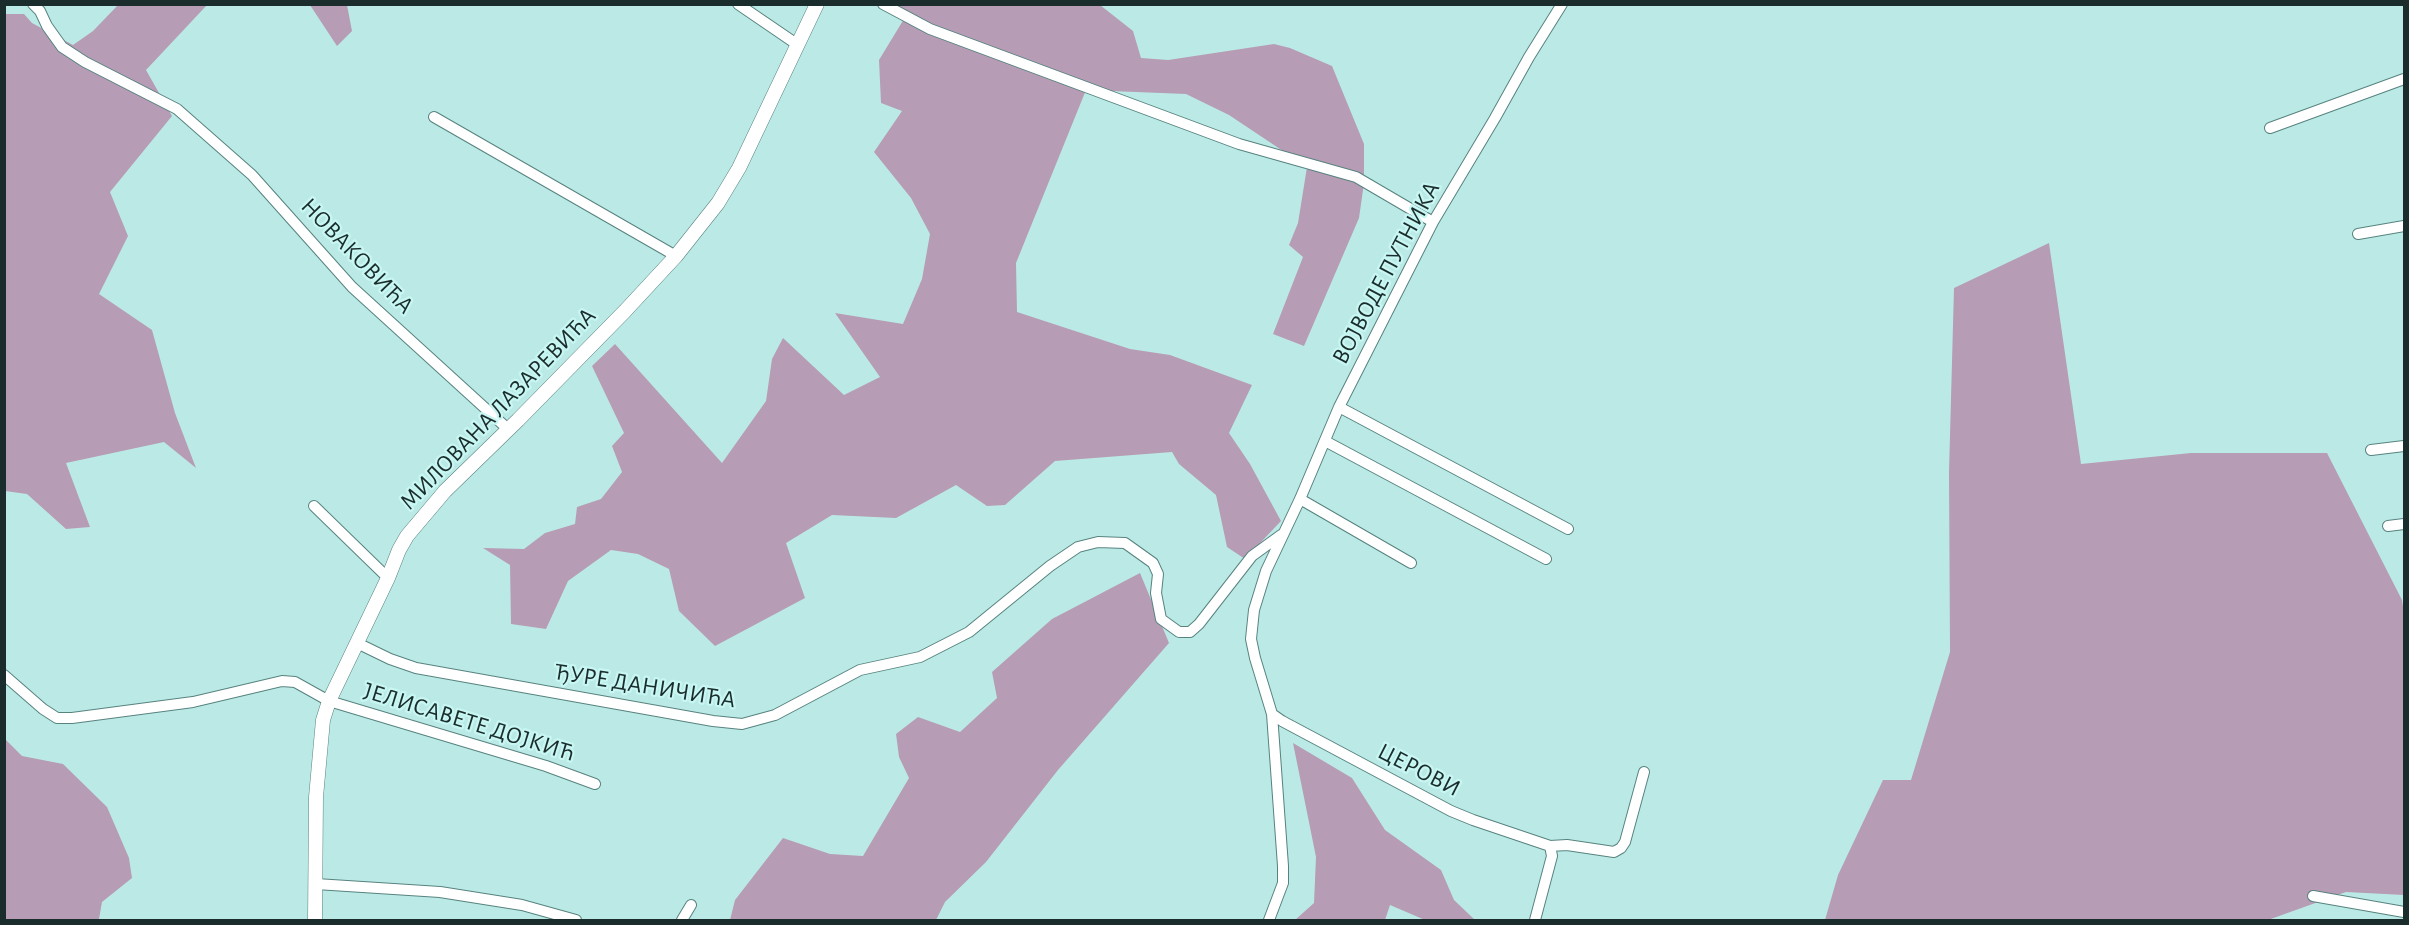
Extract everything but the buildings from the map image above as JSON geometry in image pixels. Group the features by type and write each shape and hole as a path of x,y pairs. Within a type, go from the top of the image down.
{"street":[{"name":"НОВАКОВИЋА","path":"33,4 40,11 47,26 62,47 85,62 177,109 252,174 352,287 508,430"},
{"path":"738,4 798,45"},
{"name":"МИЛОВАНА ЛАЗАРЕВИЋА","path":"315,921 315,797 323,720 329,701 407,536 445,491 508,430 676,256 718,203 731,183 817,4"},
{"path":"883,4 930,29 1239,144 1356,177 1433,222"},
{"name":"ВОЈВОДЕ ПУТНИКА","path":"1272,714 1251,639 1254,610 1266,570 1300,499 1339,407 1433,222 1562,4"},
{"path":"2270,128 2404,79"},
{"path":"434,117 676,256"},
{"path":"2358,234 2404,226"},
{"path":"1339,407 1568,529"},
{"path":"1325,441 1546,559"},
{"path":"2371,450 2404,446"},
{"path":"1300,499 1411,563"},
{"path":"314,506 388,578"},
{"path":"2388,526 2404,524"},
{"name":"ЂУРЕ ДАНИЧИЋА","path":"357,644 416,668 713,721 742,723 775,715 860,670 920,657 969,632 1050,566 1078,547 1098,542 1125,543 1153,563 1158,574 1156,593 1161,619 1179,632 1190,632 1199,624 1252,556 1284,533"},
{"name":"ЈЕЛИСАВЕТЕ ДОЈКИЋ","path":"4,675 43,709 57,718 193,702 282,681 295,682 329,701 546,766 596,784"},
{"path":"1269,921 1283,883 1272,714"},
{"name":"ЦЕРОВИ","path":"1272,714 1451,811 1550,846 1567,845 1610,853 1621,848 1625,842 1644,772"},
{"path":"1535,921 1552,856 1550,846"},
{"path":"316,884 440,891 522,905 576,921"},
{"path":"2313,896 2404,912"},
{"path":"682,921 691,905"}],"shaded area":[{"path":"118,5 207,5 146,70 172,116 110,192 128,236 99,294 152,330 175,413 196,468 164,442 66,463 90,527 66,529 27,494 5,491 4,14 24,14 32,23 73,45 93,31"},
{"path":"310,5 347,5 352,31 337,46"},
{"path":"893,5 1100,5 1133,31 1141,58 1168,60 1274,44 1290,48 1332,66 1364,144 1364,183 1359,218 1304,346 1273,334 1303,257 1289,245 1298,223 1307,167 1229,115 1186,94 1086,90 1016,263 1017,312 1130,349 1170,355 1252,385 1229,433 1250,464 1281,521 1245,559 1227,547 1216,495 1179,464 1172,452 1055,461 1005,505 987,506 956,485 896,518 832,515 786,543 805,598 715,646 679,611 669,569 638,554 611,550 568,581 546,629 511,624 510,565 483,548 524,549 545,533 575,524 577,507 601,499 622,472 612,446 624,433 592,366 615,344 722,463 766,401 772,359 783,338 844,395 880,377 835,313 903,324 922,279 930,234 911,198 874,152 902,111 881,103 879,60 907,14"},
{"path":"2049,243 2081,464 2191,453 2327,453 2402,600 2404,613 2404,895 2346,892 2268,920 1825,920 1838,875 1883,780 1911,780 1950,652 1949,472 1954,288"},
{"path":"1140,573 1169,643 1058,770 986,862 945,902 936,920 730,920 735,900 783,838 830,854 863,856 909,778 899,757 896,734 918,717 960,732 997,698 992,672 1052,619"},
{"path":"5,739 22,756 63,764 107,807 129,858 132,878 102,902 99,919 5,919"},
{"path":"1293,743 1352,778 1385,830 1441,870 1454,900 1475,920 1425,920 1390,905 1385,920 1295,920 1314,903 1316,857"}]}
